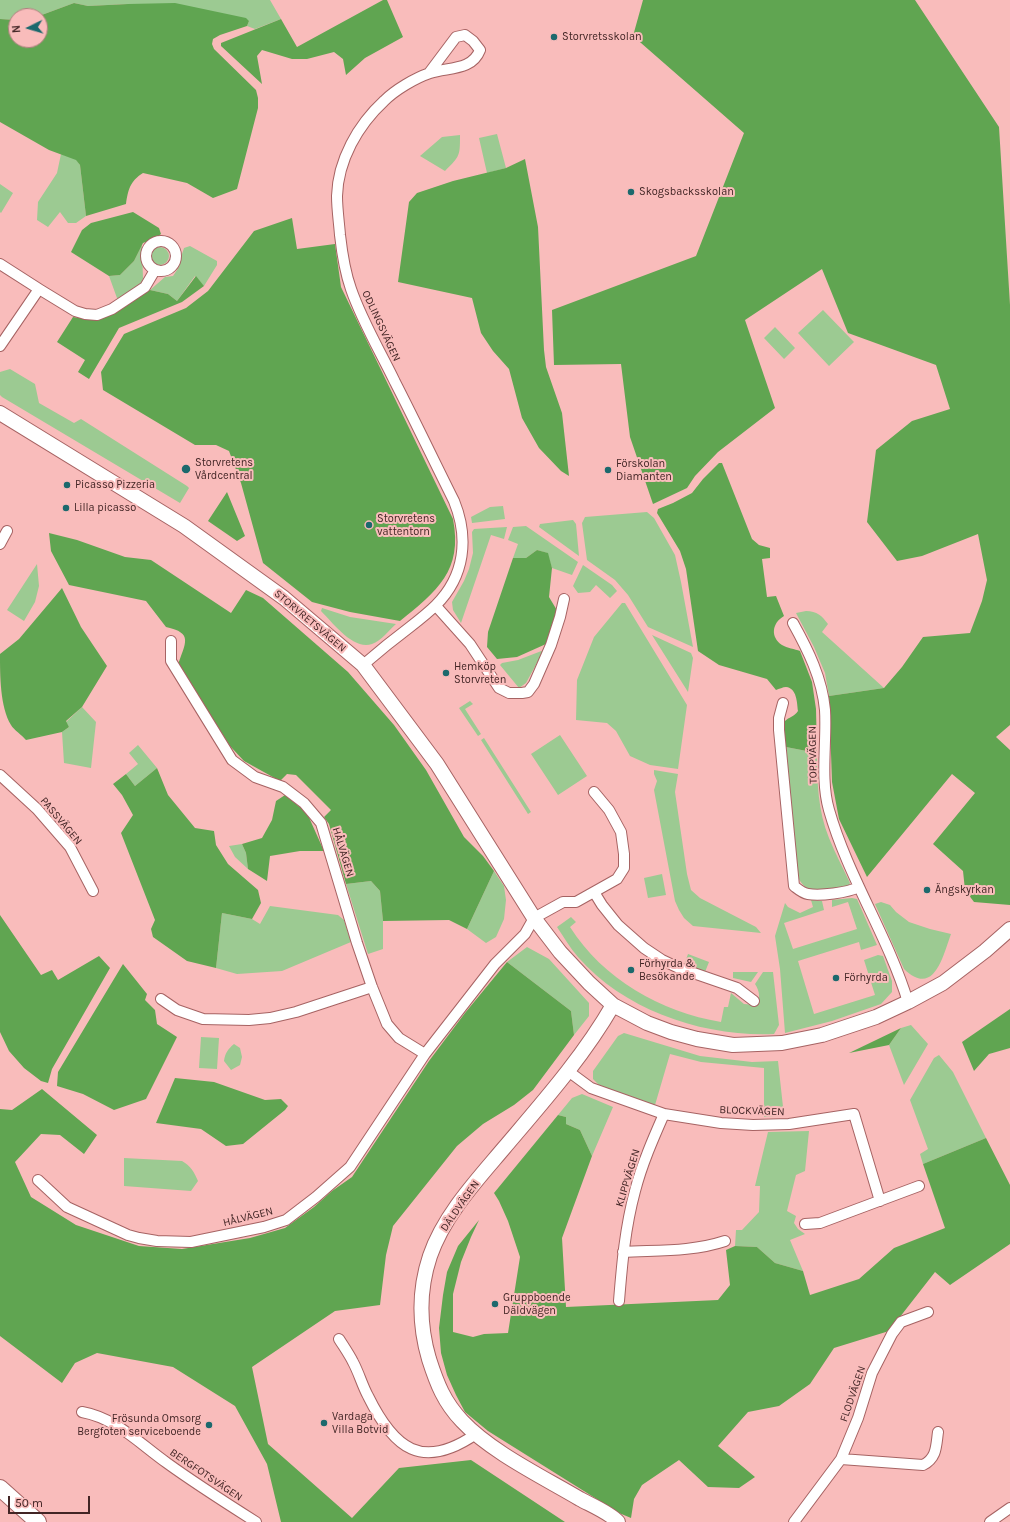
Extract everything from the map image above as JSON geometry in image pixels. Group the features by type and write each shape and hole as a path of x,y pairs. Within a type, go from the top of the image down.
{"main road":[{"path":"0,1488 38,1522"}],"street":[{"name":"ODLINGSVÄGEN","path":"362,665 436,606 453,584 460,567 463,544 463,528 459,512 366,325 350,289 344,265 337,195 340,176 348,149 360,128 384,100 402,87 429,73 467,65 478,55 480,50 473,41 465,35 456,37 429,73"},
{"path":"0,264 75,311 85,314 97,314 112,309 145,287 155,270"},
{"path":"0,346 39,289"},
{"name":"STORVRETSVÄGEN","path":"0,413 184,526 284,598 362,665 437,764 534,918 560,952 589,983 613,1005 647,1023 671,1032 697,1039 733,1045 782,1043 846,1028 876,1017 943,983 985,951 1010,929"},
{"path":"0,544 7,531"},
{"path":"436,606 470,644 499,688 509,693 522,693 528,692 534,684 551,645 564,599"},
{"name":"TOPPVÄGEN","path":"793,623 815,666 820,683 825,710 826,793 828,808 837,835 859,888 901,978 908,1002"},
{"name":"HÅLVÄGEN","path":"171,641 171,661 232,760 255,777 282,787 304,803 321,823 372,987 387,1024 399,1038 425,1054"},
{"path":"783,702 779,718 779,730 794,886 807,894 820,894 859,888"},
{"name":"PASSVÄGEN","path":"0,775 37,809 70,847 93,891"},
{"path":"534,918 563,902 576,902 617,879 624,868 621,832 609,810 594,792"},
{"path":"594,892 602,906 618,925 644,948 662,960 679,968 737,988 754,1001"},
{"name":"HÅLVÄGEN","path":"38,1180 67,1207 121,1232 139,1238 191,1242 272,1225 286,1220 346,1171 425,1054 495,964 524,934 534,918"},
{"path":"161,999 177,1010 203,1019 250,1020 270,1018 296,1012 372,987"},
{"name":"DÄLDVÄGEN","path":"613,1005 568,1071 474,1184 447,1221 430,1255 424,1280 421,1306 423,1330 433,1372 447,1403 464,1422 476,1434 499,1450 618,1522"},
{"name":"BLOCKVÄGEN","path":"568,1071 591,1088 664,1114 721,1123 753,1125 789,1124 854,1114 880,1202"},
{"name":"KLIPPVÄGEN","path":"619,1301 627,1223 637,1183 650,1146 664,1114"},
{"path":"804,1224 820,1223 880,1202 919,1186"},
{"path":"623,1252 675,1250 710,1246 725,1241"},
{"name":"FLODVÄGEN","path":"794,1522 842,1459 858,1418 872,1373 892,1334 901,1322 928,1312"},
{"path":"339,1339 354,1363 368,1396 376,1410 397,1440 405,1446 416,1451 438,1452 461,1445 476,1434"},
{"name":"BERGFOTSVÄGEN","path":"82,1412 96,1415 108,1420 167,1463 256,1522"},
{"path":"842,1459 923,1465 931,1461 935,1451 938,1432"},
{"path":"990,1522 1010,1508"}],"green space":[{"path":"0,0 270,0 281,19 255,29 247,26 249,21 128,4 88,6 74,3 48,13 48,8 8,8 8,20 0,19"},
{"path":"383,0 387,0 403,37 365,58 346,75 343,59 334,52 307,59 292,59 262,50 257,56 262,84 221,46 221,43 281,19 297,47"},
{"path":"643,0 915,0 999,127 1010,305 1010,725 996,737 1010,750 1010,905 974,902 965,890 963,871 933,844 975,793 952,774 867,877 839,819 832,782 829,696 884,688 902,667 923,637 970,633 982,601 987,580 978,534 922,556 897,561 867,522 876,450 912,421 950,409 936,365 848,333 822,269 745,320 775,408 718,452 695,476 687,488 653,504 630,437 621,364 554,365 552,310 696,256 744,133 633,36"},
{"path":"74,3 88,6 175,3 246,18 249,21 247,26 220,35 213,39 212,44 214,49 256,90 258,98 258,108 237,189 213,198 187,183 143,173 135,179 130,186 126,204 86,216 80,165 76,160 49,150 0,122 0,19 8,20 8,48 48,48 48,13"},
{"path":"497,134 506,168 487,173 479,138"},
{"path":"460,135 458,155 454,162 445,171 420,156 442,137"},
{"path":"61,154 76,159 80,165 86,216 76,223 68,223 60,212 48,227 37,220 38,202 57,173"},
{"path":"525,159 538,227 546,367 562,413 569,476 561,471 539,448 522,418 509,369 493,351 481,333 472,298 398,282 409,202 417,193 453,181 506,168"},
{"path":"0,184 13,193 1,213 0,212"},
{"path":"133,212 159,228 161,234 156,238 143,243 134,261 120,275 109,276 71,252 82,230 91,223"},
{"path":"292,218 297,249 335,244 341,287 453,519 455,537 454,553 444,578 425,600 400,621 350,612 312,602 263,563 241,483 229,451 216,445 195,445 103,390 101,372 124,334 186,308 208,291 254,231"},
{"path":"142,245 143,279 140,285 120,299 117,298 109,276 120,275 134,261"},
{"path":"190,246 217,261 217,265 204,286 195,276 177,301 168,294 150,290 165,277 173,276 179,267 184,248"},
{"path":"160,247 166,250 169,256 166,262 160,265 154,262 151,256 154,250"},
{"path":"196,276 204,286 182,302 119,328 89,379 78,372 85,360 57,342 73,317 93,320 107,316 150,290 168,294 177,301"},
{"path":"823,310 854,342 829,366 798,333"},
{"path":"775,327 795,348 784,359 764,338"},
{"path":"10,369 35,384 39,403 74,423 81,419 187,486 189,488 180,503 2,397 0,395 0,372"},
{"path":"719,463 722,463 752,539 759,545 770,548 770,558 762,559 767,597 776,596 784,616 777,622 774,634 778,642 782,645 800,651 812,682 816,709 817,753 786,747 783,730 784,723 798,711 796,696 790,688 786,687 776,690 767,679 719,665 698,651 686,569 680,551 657,513 658,509 692,493"},
{"path":"227,492 245,536 237,541 208,521"},
{"path":"503,506 505,519 472,523 471,517 490,507"},
{"path":"647,512 654,518 675,555 693,647 648,627 628,595 615,580 587,560 582,523 585,517"},
{"path":"573,520 576,524 579,556 539,527 540,524"},
{"path":"526,526 578,562 572,575 552,568 547,553 537,550 526,558 513,558 518,544 508,540 513,527"},
{"path":"507,527 504,539 491,535 461,623 453,610 452,602 469,569 473,553 472,532 474,529"},
{"path":"49,533 77,540 125,557 151,560 231,613 246,590 263,598 348,672 394,725 426,770 464,837 483,856 494,871 467,929 449,920 383,921 380,891 371,881 346,884 329,824 324,817 331,810 296,775 287,774 280,781 244,761 230,746 178,665 185,645 184,636 181,632 166,627 146,601 69,585 51,551"},
{"path":"537,550 548,553 552,568 549,597 558,612 546,644 517,657 497,659 487,647 488,632 513,558 526,558"},
{"path":"37,564 39,586 35,602 24,621 7,610"},
{"path":"583,565 612,585 617,591 610,598 596,585 590,592 578,593 573,586"},
{"path":"62,588 81,627 107,666 82,707 66,721 69,727 62,732 26,740 14,729 7,718 1,691 0,654 19,639"},
{"path":"622,603 625,603 687,705 678,769 650,765 630,756 616,731 607,723 576,720 577,680 594,637"},
{"path":"322,608 350,617 396,624 379,640 372,644 365,645 351,640 344,635 321,611"},
{"path":"806,611 819,614 828,624 822,632 884,688 829,696 825,673 814,647 796,613"},
{"path":"652,635 691,653 693,658 688,692"},
{"path":"544,650 526,683 519,688 500,665 502,663 518,660"},
{"path":"470,701 473,704 465,709 481,734 478,736 459,708"},
{"path":"82,707 96,722 91,768 64,763 62,732 69,727 66,722"},
{"path":"560,735 587,776 558,795 531,754"},
{"path":"484,738 531,812 528,814 481,740"},
{"path":"138,745 157,768 135,786 126,774 138,764 129,753"},
{"path":"786,747 817,753 818,786 822,817 831,844 850,883 848,887 810,889 801,882 797,875"},
{"path":"157,768 168,795 195,828 214,831 216,845 228,864 258,890 261,903 252,919 222,913 216,968 187,961 153,937 151,929 155,920 121,833 133,815 122,795 113,784 126,774 135,786"},
{"path":"654,770 678,774 675,792 687,874 691,890 700,898 756,927 761,933 693,926 684,918 675,901 654,790 657,781"},
{"path":"285,795 307,813 324,851 300,851 270,856 267,881 248,869 246,853 242,844 262,838 272,820 276,801"},
{"path":"242,844 246,853 248,869 235,857 229,846"},
{"path":"494,871 504,886 506,900 504,919 496,937 486,943 467,929"},
{"path":"662,874 666,895 648,898 644,878"},
{"path":"371,881 380,891 383,921 383,949 368,954 346,884"},
{"path":"857,899 877,945 861,950 859,942 798,961 814,1014 875,995 864,960 878,955 883,956 892,981 892,992 881,1004 832,1021 785,1033 780,969 775,936 785,903 788,907 800,913 813,907 811,900 822,901 824,910 784,923 793,949 857,929 848,902 832,907 832,900"},
{"path":"881,902 890,905 896,912 909,922 951,934 941,962 936,971 930,976 923,979 914,977 904,969 875,904"},
{"path":"270,906 338,915 344,920 351,942 282,971 237,974 216,968 222,913 252,919 260,924"},
{"path":"0,915 41,975 52,970 58,980 99,956 110,968 52,1069 48,1083 41,1081 24,1068 9,1051 0,1032"},
{"path":"571,917 576,922 570,927 584,946 616,977 635,990 656,1001 699,1017 721,1022 724,1007 728,1007 731,993 744,1004 757,1005 759,994 755,984 763,972 773,972 779,1025 774,1034 747,1034 720,1031 667,1017 642,1006 597,976 575,954 557,927"},
{"path":"527,947 549,959 589,1003 589,1016 574,1035 571,1011 507,962"},
{"path":"688,954 709,962 705,972 684,965"},
{"path":"507,962 571,1011 574,1035 533,1090 514,1105 483,1124 457,1146 393,1226 386,1255 380,1305 335,1311 252,1367 268,1444 352,1518 399,1468 471,1460 565,1522 281,1522 267,1464 235,1406 173,1367 97,1353 75,1363 62,1383 0,1336 0,1109 12,1110 42,1089 97,1135 84,1154 60,1135 41,1134 15,1162 31,1197 76,1225 139,1246 182,1249 250,1238 285,1228 352,1177 429,1061 465,1013"},
{"path":"123,964 147,994 145,1000 155,1010 157,1024 177,1037 146,1099 114,1110 83,1094 57,1086 58,1072"},
{"path":"733,972 758,972 751,982 733,978"},
{"path":"1010,1009 1010,1048 989,1054 974,1071 962,1042"},
{"path":"911,1025 928,1044 904,1085 889,1045 901,1028"},
{"path":"901,1028 889,1045 849,1053"},
{"path":"624,1033 700,1056 752,1062 778,1061 784,1116 764,1117 764,1068 701,1062 670,1054 655,1105 599,1085 593,1079 593,1071 618,1036"},
{"path":"201,1037 219,1038 217,1069 199,1068"},
{"path":"234,1044 240,1048 242,1057 240,1065 231,1070 224,1061 227,1051"},
{"path":"939,1055 953,1072 986,1138 923,1164 920,1154 928,1149 910,1100 934,1058"},
{"path":"175,1078 214,1082 265,1100 281,1099 288,1106 243,1144 226,1146 201,1129 156,1123"},
{"path":"582,1094 613,1107 592,1156 580,1130 566,1124 566,1117 558,1115 572,1098"},
{"path":"558,1115 566,1117 566,1124 580,1130 592,1156 562,1238 566,1307 718,1300 730,1285 726,1250 735,1246 757,1247 775,1263 803,1271 810,1295 859,1279 894,1248 945,1228 923,1164 986,1138 1010,1185 1010,1244 950,1285 935,1272 889,1331 834,1348 810,1384 779,1406 748,1412 718,1446 755,1477 739,1488 708,1487 679,1460 642,1485 634,1499 631,1518 619,1513 488,1431 465,1412 447,1375 441,1353 439,1328 447,1272 458,1246 479,1220 461,1262 453,1294 453,1332 473,1337 484,1334 508,1333 520,1257 508,1221 494,1193"},
{"path":"809,1131 805,1171 796,1175 787,1211 796,1216 794,1223 798,1229 805,1234 790,1240 803,1271 775,1263 757,1247 735,1246 736,1230 742,1230 759,1212 760,1186 755,1186 768,1132"},
{"path":"124,1158 182,1161 192,1170 198,1181 191,1191 124,1186"}],"place":[{"name":"Storvretsskolan","path":"554,37"},
{"name":"Skogsbacksskolan","path":"631,192"},
{"name":"Storvretens Vårdcentral","path":"186,469"},
{"name":"Förskolan Diamanten","path":"608,470"},
{"name":"Picasso Pizzeria","path":"67,485"},
{"name":"Lilla picasso","path":"66,508"},
{"name":"Storvretens vattentorn","path":"369,525"},
{"name":"Hemköp Storvreten","path":"446,673"},
{"name":"Ängskyrkan","path":"927,890"},
{"name":"Förhyrda & Besökande","path":"631,970"},
{"name":"Förhyrda","path":"836,978"},
{"name":"Gruppboende Däldvägen","path":"495,1304"},
{"name":"Vardaga Villa Botvid","path":"324,1423"},
{"name":"Frösunda Omsorg Bergfoten serviceboende","path":"209,1425"}]}
